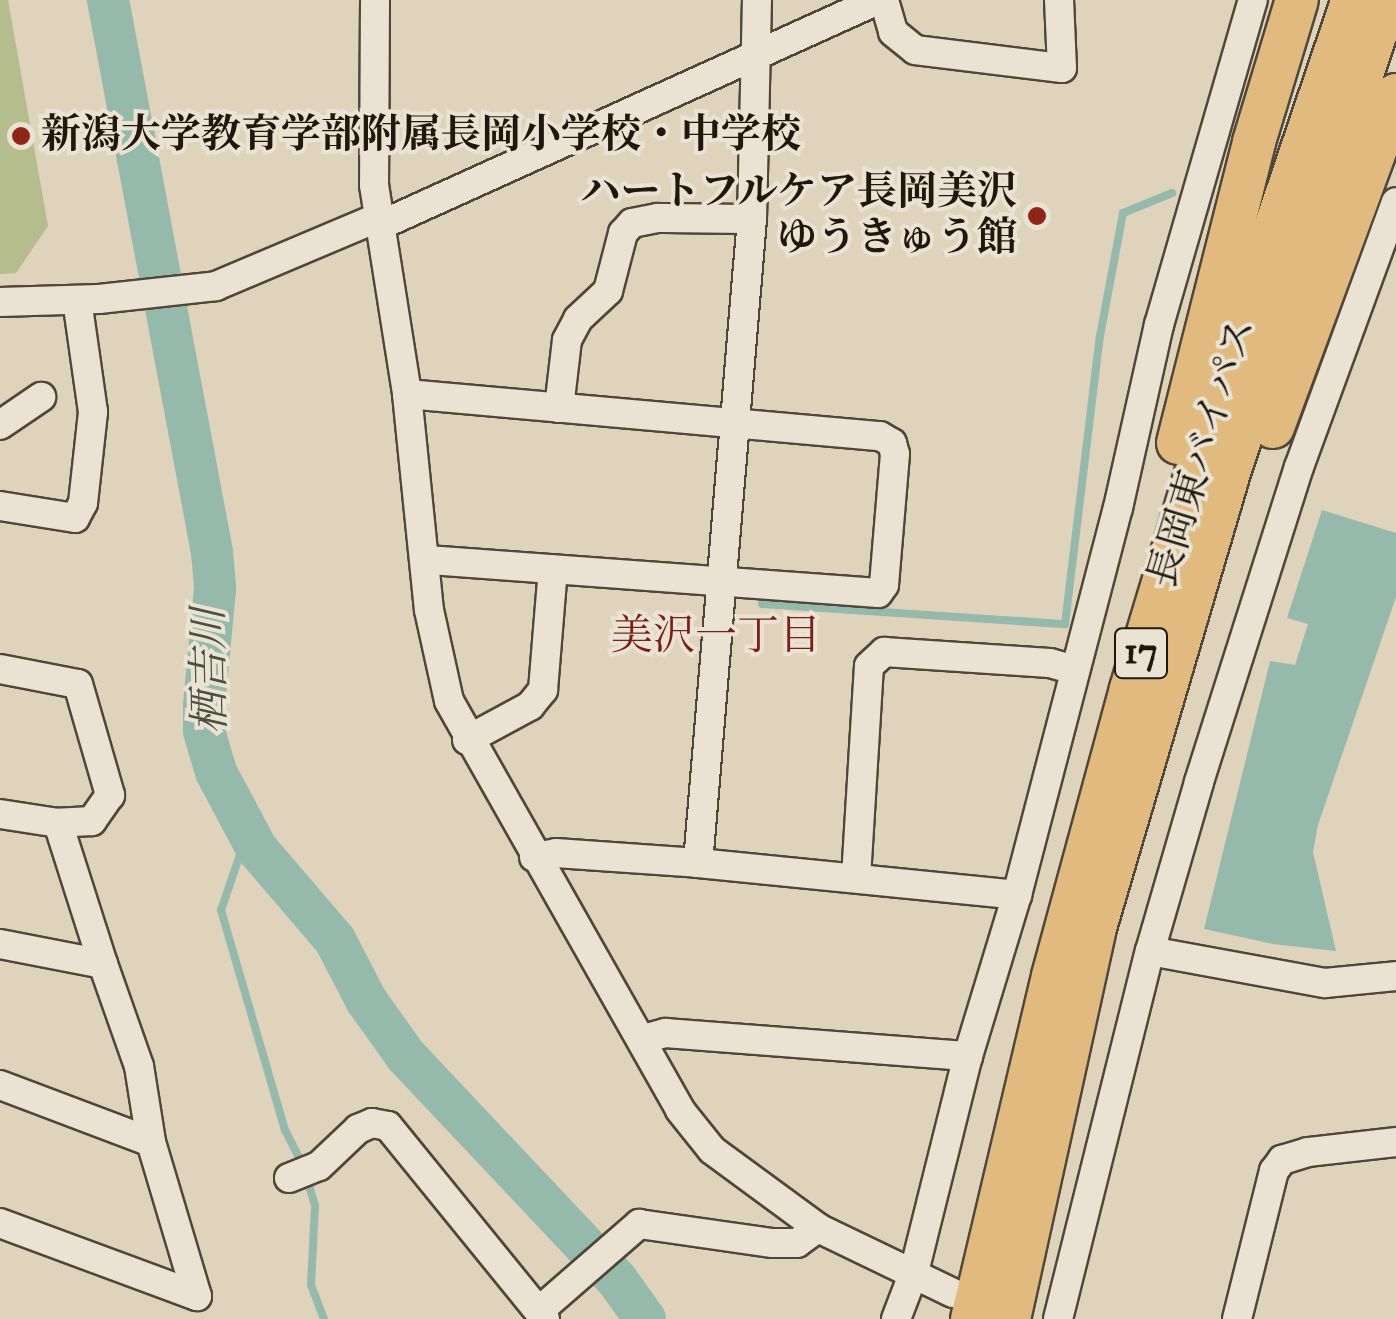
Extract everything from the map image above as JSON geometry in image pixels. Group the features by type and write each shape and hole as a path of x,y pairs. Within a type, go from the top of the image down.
{"highway":[{"name":"17","path":"1130,688 1202,339 1297,0"},
{"name":"長岡東バイパス","path":"963,1306 1130,688 1233,352 1353,0"},
{"name":"長岡東バイパス","path":"1044,1318 1061,1088 1094,931 1227,481 1388,0"},
{"name":"17","path":"1061,1088 1219,578 1396,95"}],"street":[{"path":"375,0 374,185 407,394 436,653 449,701 467,740 643,1039 680,1110 712,1150 818,1228 914,1272 963,1306"},
{"path":"698,864 752,219 757,0"},
{"path":"0,302 88,300 216,286 380,220 881,0 893,32 915,50 1062,68 1059,0"},
{"path":"896,1319 914,1272 968,1056 1017,895 1159,325 1253,0"},
{"path":"1044,1318 1230,680 1299,467 1396,202"},
{"path":"559,408 566,340 578,318 608,292 623,233 632,222 658,218 752,219"},
{"path":"0,506 75,518 83,503 93,412 88,300"},
{"path":"407,394 880,436 892,443 884,585 878,593 427,560"},
{"path":"0,425 41,397"},
{"path":"467,740 530,706 543,690 553,569"},
{"path":"856,878 870,666 884,652 1050,663 1075,670"},
{"path":"0,669 78,684 110,795 92,821 58,823 0,814"},
{"path":"0,1223 196,1296 151,1142 139,1066 58,823"},
{"path":"534,857 556,854 698,864 1017,895"},
{"path":"0,944 103,964"},
{"path":"1150,951 1325,983 1396,976"},
{"path":"643,1039 666,1033 968,1056"},
{"path":"0,1085 151,1142"},
{"path":"289,1178 319,1166 358,1128 372,1122 388,1126 543,1311 639,1224 797,1242 818,1228"},
{"path":"1236,1319 1274,1171 1282,1160 1294,1154 1396,1142"}],"shaded area":[{"name":"新潟大学教育学部附属長岡小学校・中学校","path":"0,0 8,0 48,226 16,273 0,274"},
{"path":"1322,510 1396,533 1396,597 1318,825 1313,852 1336,951 1273,944 1204,929 1270,661 1295,665 1308,624 1287,618"}],"waterway":[{"name":"栖吉川","path":"108,0 212,552 215,589 204,731 216,772 257,849 335,940 366,1000 406,1056 617,1280 645,1319"},
{"path":"762,604 1065,624 1100,336 1123,213 1172,193"},
{"path":"245,822 244,843 221,910 285,1130 302,1164"},
{"path":"307,1178 315,1206 311,1285 324,1319"}],"place":[{"name":"新潟大学教育学部附属長岡小学校・中学校","path":"21,136"},
{"name":"ハートフルケア長岡美沢 ゆうきゅう館","path":"1037,216"}],"district":[{"name":"美沢一丁目","path":"716,637"}]}
